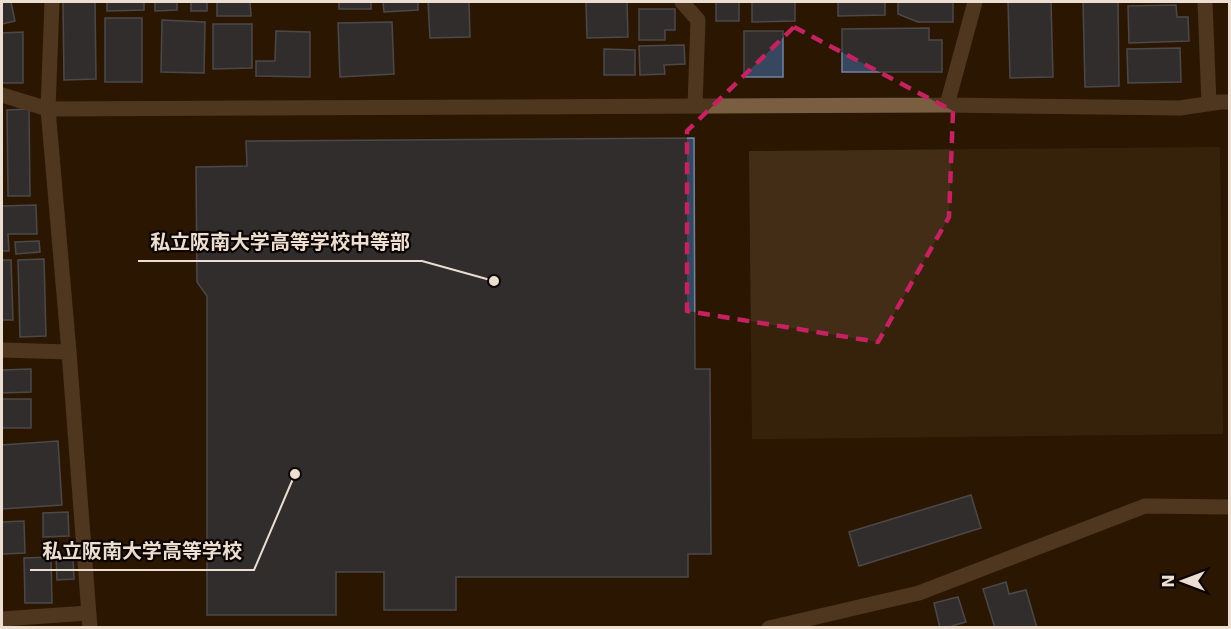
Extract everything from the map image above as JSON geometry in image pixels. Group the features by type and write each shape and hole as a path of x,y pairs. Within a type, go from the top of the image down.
{"street":[{"path":"2,619 89,620 48,109 52,2"},
{"path":"682,2 698,20 695,106"},
{"path":"947,105 975,2"},
{"path":"1205,2 1209,104"},
{"path":"2,95 48,109 947,105 1180,108 1230,102"},
{"path":"2,350 69,352"},
{"path":"769,627 919,593 1145,506 1230,507"}],"highlighted area":[{"path":"794,27 953,111 949,217 878,342 687,311 687,131"}],"shaded area":[{"path":"1220,147 1223,434 752,439 749,151"}],"building":[{"path":"2,2 11,2 15,21 2,24"},
{"path":"63,2 95,2 96,79 64,80"},
{"path":"107,2 144,2 144,10 107,11"},
{"path":"155,2 177,2 177,10 155,11"},
{"path":"191,2 207,2 207,11 191,11"},
{"path":"217,2 250,2 251,16 217,16"},
{"path":"339,2 371,2 371,9 339,9"},
{"path":"383,2 418,2 418,10 384,12"},
{"path":"428,2 469,2 470,37 430,38"},
{"path":"586,2 627,2 628,37 587,38"},
{"path":"716,2 739,2 739,21 716,21"},
{"path":"752,2 795,2 795,21 752,22"},
{"path":"838,2 885,2 885,15 838,16"},
{"path":"898,2 953,2 953,22 918,22 898,14"},
{"path":"1008,2 1051,2 1053,77 1010,78"},
{"path":"1083,2 1118,2 1119,86 1085,87"},
{"path":"1176,5 1177,17 1188,17 1189,41 1129,43 1128,6"},
{"path":"639,9 675,9 675,30 665,30 665,40 639,40"},
{"path":"105,18 142,18 142,82 105,82"},
{"path":"162,20 205,22 204,73 161,72"},
{"path":"392,22 394,74 340,77 338,23"},
{"path":"213,24 252,24 252,68 213,69"},
{"path":"929,28 929,40 942,40 942,72 842,72 842,29"},
{"path":"276,31 310,32 310,77 256,76 256,61 275,61"},
{"path":"744,31 783,31 783,77 744,77"},
{"path":"23,32 23,83 2,83 2,33"},
{"path":"684,45 685,64 664,65 665,74 640,75 639,46"},
{"path":"1180,48 1181,82 1128,83 1127,49"},
{"path":"604,49 635,50 635,75 604,75"},
{"path":"29,109 30,196 8,196 7,110"},
{"path":"694,138 695,369 710,369 711,554 688,554 688,577 456,577 456,610 384,610 384,572 336,572 336,615 207,615 207,296 197,282 196,167 247,166 246,141"},
{"path":"36,205 37,234 8,234 9,251 2,251 2,206"},
{"path":"39,241 40,252 16,254 15,242"},
{"path":"44,259 46,336 20,337 18,260"},
{"path":"2,260 11,260 13,320 2,320"},
{"path":"31,369 31,392 2,393 2,370"},
{"path":"2,399 31,399 31,428 2,428"},
{"path":"58,441 62,505 2,509 2,445"},
{"path":"971,495 981,528 859,566 849,532"},
{"path":"68,512 69,536 43,537 43,513"},
{"path":"24,521 25,553 2,554 2,522"},
{"path":"56,556 73,556 74,579 57,580"},
{"path":"51,557 52,603 25,603 24,558"},
{"path":"1006,582 1009,594 1026,590 1037,628 995,628 983,589"},
{"path":"958,597 966,622 940,628 934,603"}],"place":[{"name":"私立阪南大学高等学校中等部","path":"494,281"},
{"name":"私立阪南大学高等学校","path":"295,474"}]}
